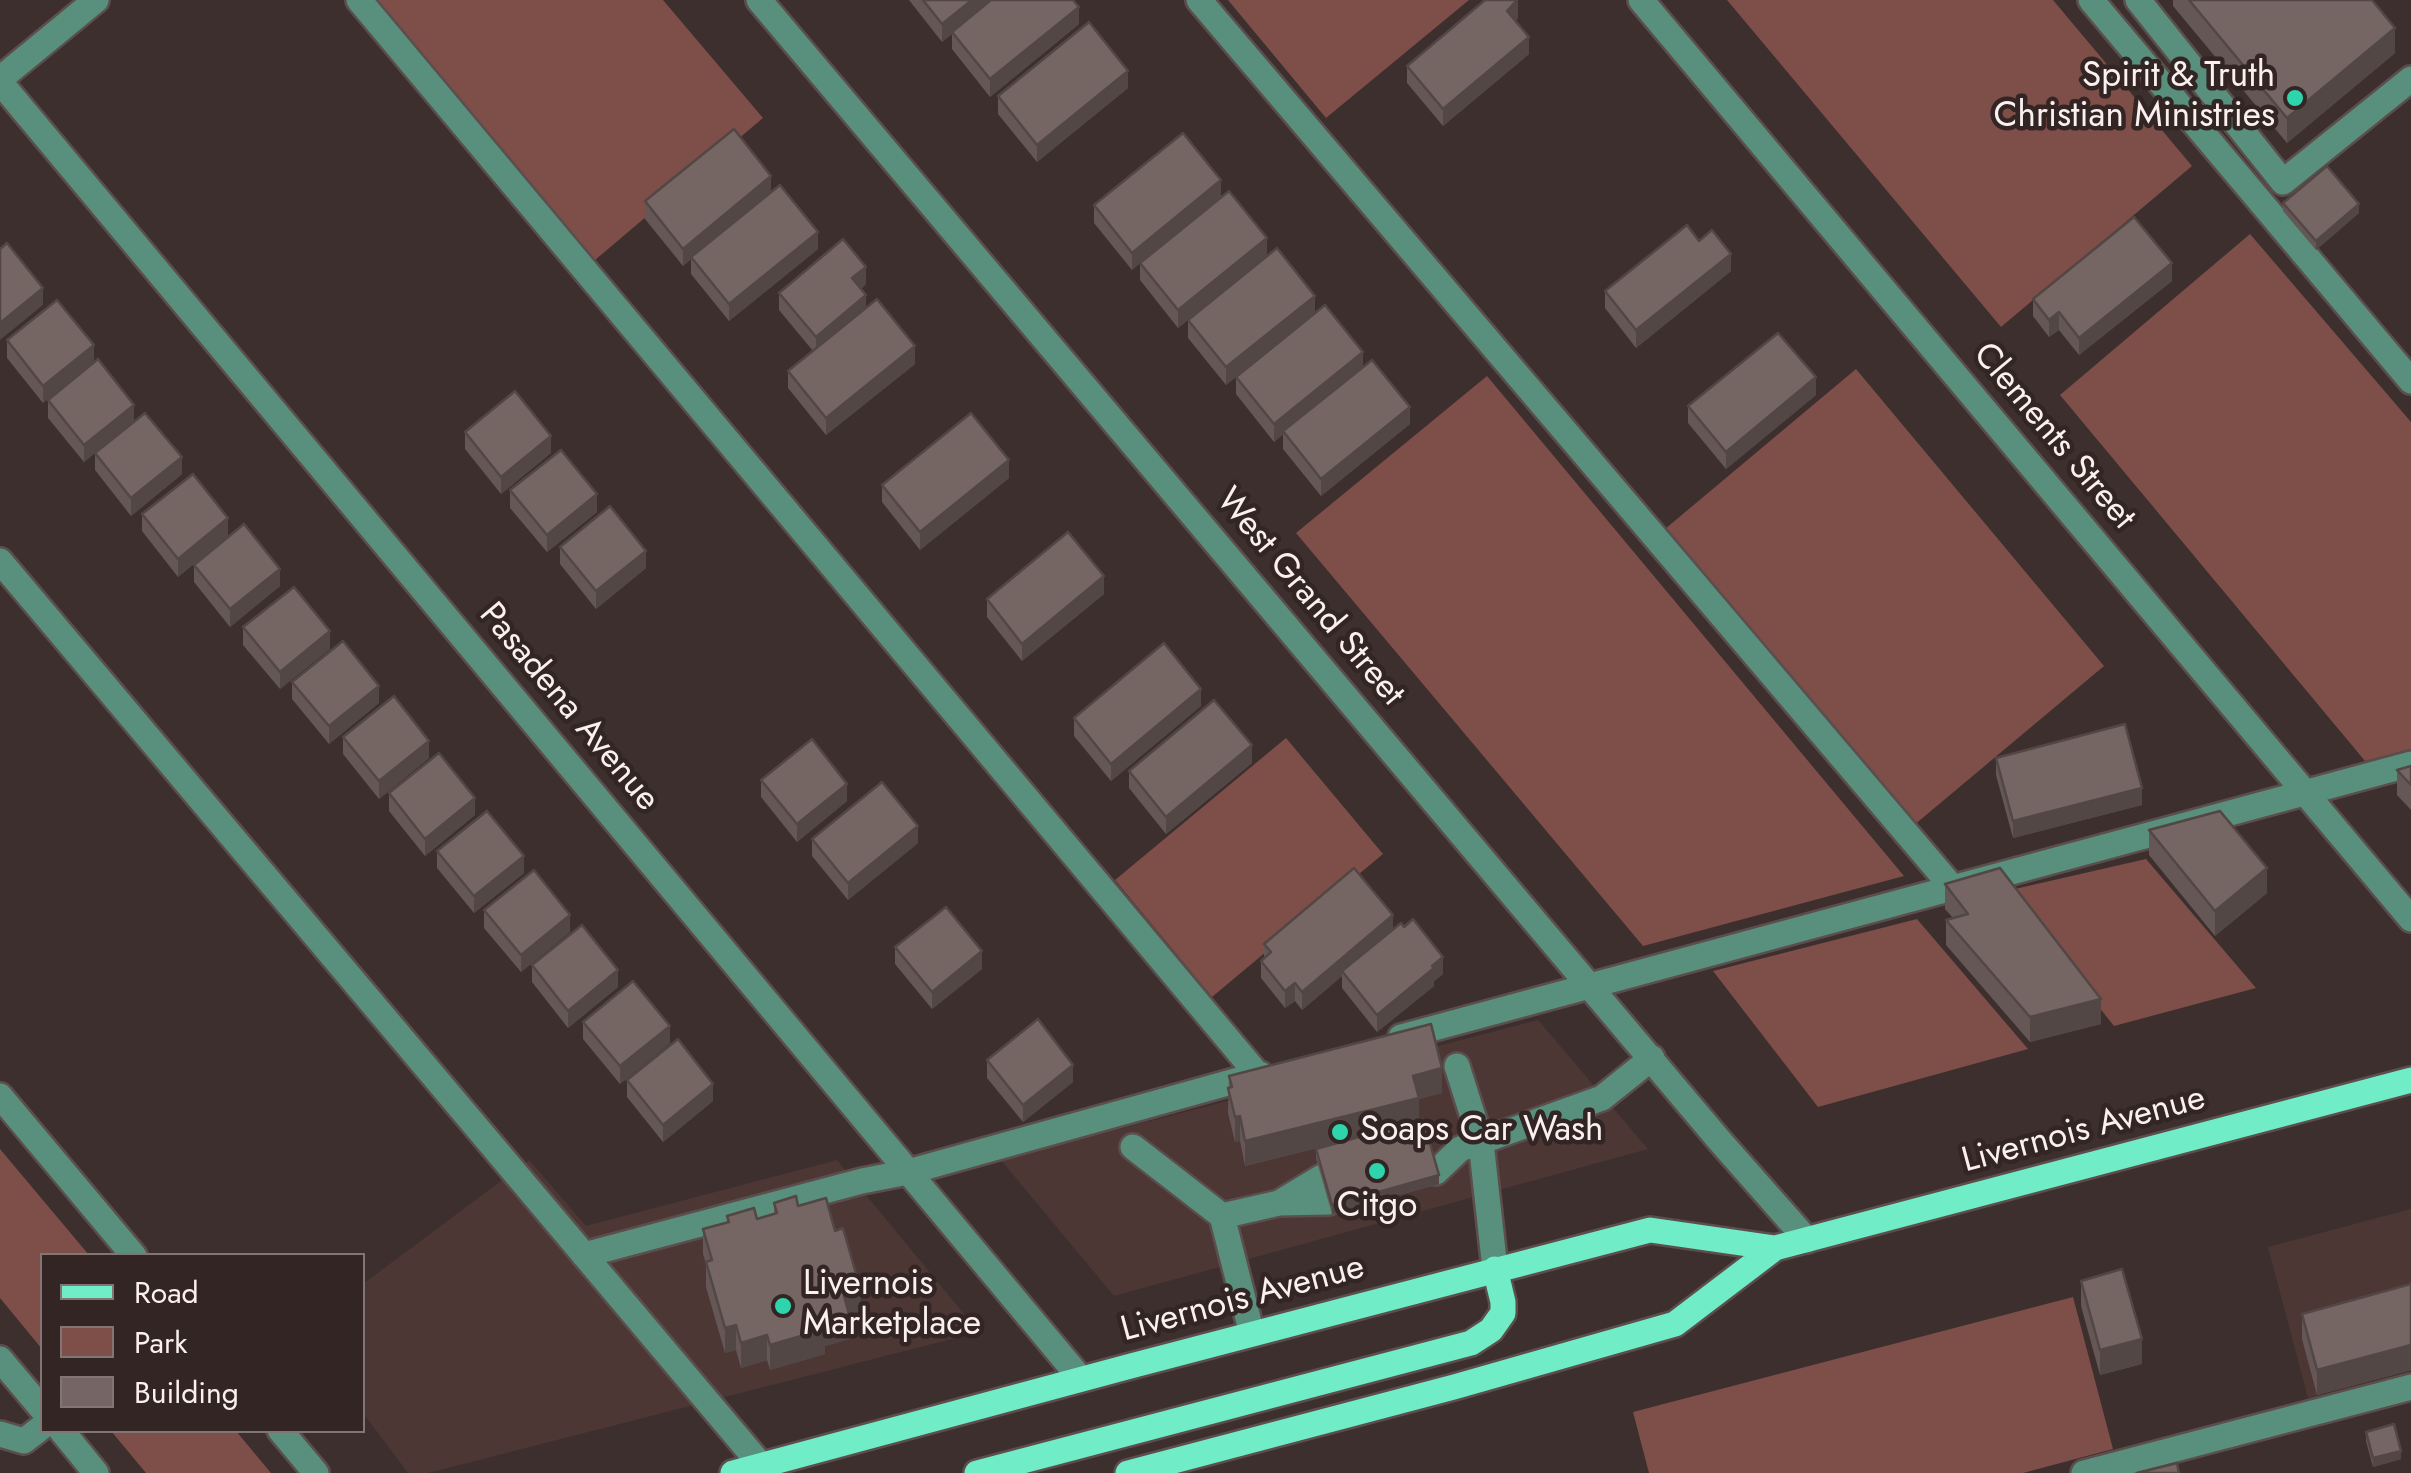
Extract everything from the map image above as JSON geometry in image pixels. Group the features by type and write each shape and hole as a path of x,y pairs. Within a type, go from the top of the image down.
{"main road":[{"name":"Livernois Avenue","path":"733,1473 1650,1230 1775,1248 2411,1080"},
{"name":"Livernois Avenue","path":"1128,1473 1675,1324 1775,1248"},
{"path":"977,1473 1470,1344 1491,1330 1502,1313 1495,1270"}],"street":[{"path":"0,81 96,0"},
{"path":"359,0 1267,1072 908,1172 584,1255"},
{"name":"West Grand Street","path":"759,0 1807,1240"},
{"path":"1200,0 1952,888"},
{"name":"Clements Street","path":"1641,0 2411,919"},
{"path":"2091,0 2411,381"},
{"path":"2138,0 2283,182 2411,79"},
{"name":"Pasadena Avenue","path":"0,81 1081,1379"},
{"path":"0,562 761,1466"},
{"path":"1372,1044 2411,764"},
{"path":"1432,1160 1602,1098 1652,1058"},
{"path":"1457,1066 1495,1270"},
{"path":"0,1096 131,1253"},
{"path":"1133,1147 1222,1216 1252,1334"},
{"path":"1222,1216 1325,1190"},
{"path":"0,1359 40,1407"},
{"path":"2084,1473 2411,1387"},
{"path":"0,1434 24,1441 40,1429"},
{"path":"63,1433 96,1473"},
{"path":"283,1433 316,1473"}],"shaded area":[{"path":"1538,1020 1648,1149 1114,1296 1001,1160"},
{"path":"529,1160 586,1226 837,1160 979,1332 428,1473 408,1473 365,1416 365,1283"},
{"path":"2411,1209 2411,1371 2308,1398 2268,1247"}],"green space":[{"path":"375,0 663,0 763,118 595,260"},
{"path":"1228,0 1469,0 1326,118"},
{"path":"1727,0 2053,0 2192,166 2001,327"},
{"path":"2250,234 2411,422 2411,749 2365,761 2060,395"},
{"path":"1856,369 2104,666 1913,826 1665,529"},
{"path":"1487,376 1904,876 1643,946 1296,533"},
{"path":"1286,738 1383,854 1212,997 1115,880"},
{"path":"2146,859 2256,988 2114,1026 2006,891"},
{"path":"1917,919 2028,1049 1818,1107 1713,971"},
{"path":"0,1149 87,1253 40,1253 40,1347 0,1298"},
{"path":"2073,1297 2113,1449 2023,1473 1649,1473 1633,1412"},
{"path":"113,1433 238,1433 271,1473 146,1473"}],"building":[{"path":"923,0 972,0 942,24"},
{"path":"991,0 1073,0 1079,7 990,79 952,32"},
{"path":"1485,0 1517,0 1507,11 1529,37 1443,109 1407,66"},
{"name":"Spirit & Truth Christian Ministries","path":"2189,0 2372,0 2395,28 2287,118"},
{"path":"1089,22 1128,71 1037,145 998,96"},
{"path":"734,129 771,176 683,249 645,201"},
{"path":"1183,133 1221,180 1132,253 1094,205"},
{"path":"2327,166 2359,204 2316,241 2283,203"},
{"path":"780,185 818,232 729,304 691,257"},
{"path":"1229,191 1267,238 1178,310 1140,263"},
{"path":"2134,217 2172,263 2079,338 2059,312 2049,320 2033,299"},
{"path":"1687,225 1699,241 1712,230 1731,254 1636,330 1605,291"},
{"path":"843,239 866,267 852,278 866,295 816,337 779,293"},
{"path":"7,243 43,288 0,323 0,249"},
{"path":"1277,248 1315,296 1226,367 1188,320"},
{"path":"877,299 915,346 826,418 788,371"},
{"path":"57,300 94,345 43,386 7,340"},
{"path":"1325,305 1363,352 1274,424 1236,377"},
{"path":"1778,333 1816,377 1726,452 1688,406"},
{"path":"98,359 134,405 84,445 48,400"},
{"path":"1372,360 1410,407 1321,479 1283,431"},
{"path":"515,391 551,436 501,477 465,432"},
{"path":"145,413 182,457 131,498 95,453"},
{"path":"971,413 1009,460 920,532 882,485"},
{"path":"561,450 597,494 547,535 510,490"},
{"path":"193,474 228,518 178,559 142,514"},
{"path":"610,506 646,551 596,591 560,547"},
{"path":"244,524 280,569 230,609 194,565"},
{"path":"1068,532 1104,576 1022,644 987,599"},
{"path":"294,587 330,631 280,672 243,627"},
{"path":"343,641 379,686 329,726 292,682"},
{"path":"1164,643 1201,689 1111,764 1074,718"},
{"path":"394,696 429,741 379,781 343,737"},
{"path":"1214,700 1252,745 1166,817 1129,771"},
{"path":"2125,724 2142,788 2013,821 1996,758"},
{"path":"812,739 847,784 797,824 761,780"},
{"path":"439,753 475,798 425,839 389,793"},
{"path":"2411,766 2411,785 2397,770"},
{"path":"882,782 918,826 848,883 812,839"},
{"path":"487,811 524,856 474,896 437,851"},
{"path":"2220,811 2267,868 2215,911 2149,830"},
{"path":"1354,868 1393,915 1302,992 1295,983 1285,991 1261,961 1271,952 1264,944"},
{"path":"2000,868 2101,999 2030,1017 1946,920 1968,914 1945,884"},
{"path":"534,870 570,915 521,955 484,910"},
{"path":"946,907 982,951 932,992 895,947"},
{"path":"1413,919 1443,957 1377,1015 1342,971 1401,923 1404,927"},
{"path":"582,925 618,970 568,1011 532,965"},
{"path":"633,981 670,1026 620,1066 583,1022"},
{"path":"1038,1019 1073,1065 1023,1105 987,1060"},
{"path":"1431,1024 1442,1068 1413,1076 1419,1098 1245,1141 1240,1116 1235,1117 1229,1076"},
{"path":"678,1039 713,1084 663,1125 627,1080"},
{"path":"1423,1119 1439,1175 1332,1205 1316,1149"},
{"path":"796,1196 798,1206 826,1198 835,1231 843,1228 861,1291 844,1296 849,1314 822,1322 825,1329 770,1345 767,1335 741,1343 736,1325 725,1328 706,1262 712,1260 703,1229 729,1222 727,1216 754,1208 757,1219 777,1213 774,1203"},
{"path":"2122,1269 2142,1339 2100,1350 2081,1281"},
{"path":"2411,1284 2411,1345 2317,1370 2302,1314"},
{"path":"2394,1424 2401,1451 2373,1458 2366,1432"},
{"path":"2177,1463 2179,1473 2137,1473"}],"place":[{"name":"Spirit & Truth Christian Ministries","path":"2295,98"},
{"name":"Soaps Car Wash","path":"1340,1132"},
{"name":"Citgo","path":"1377,1171"},
{"name":"Livernois Marketplace","path":"783,1306"}]}
